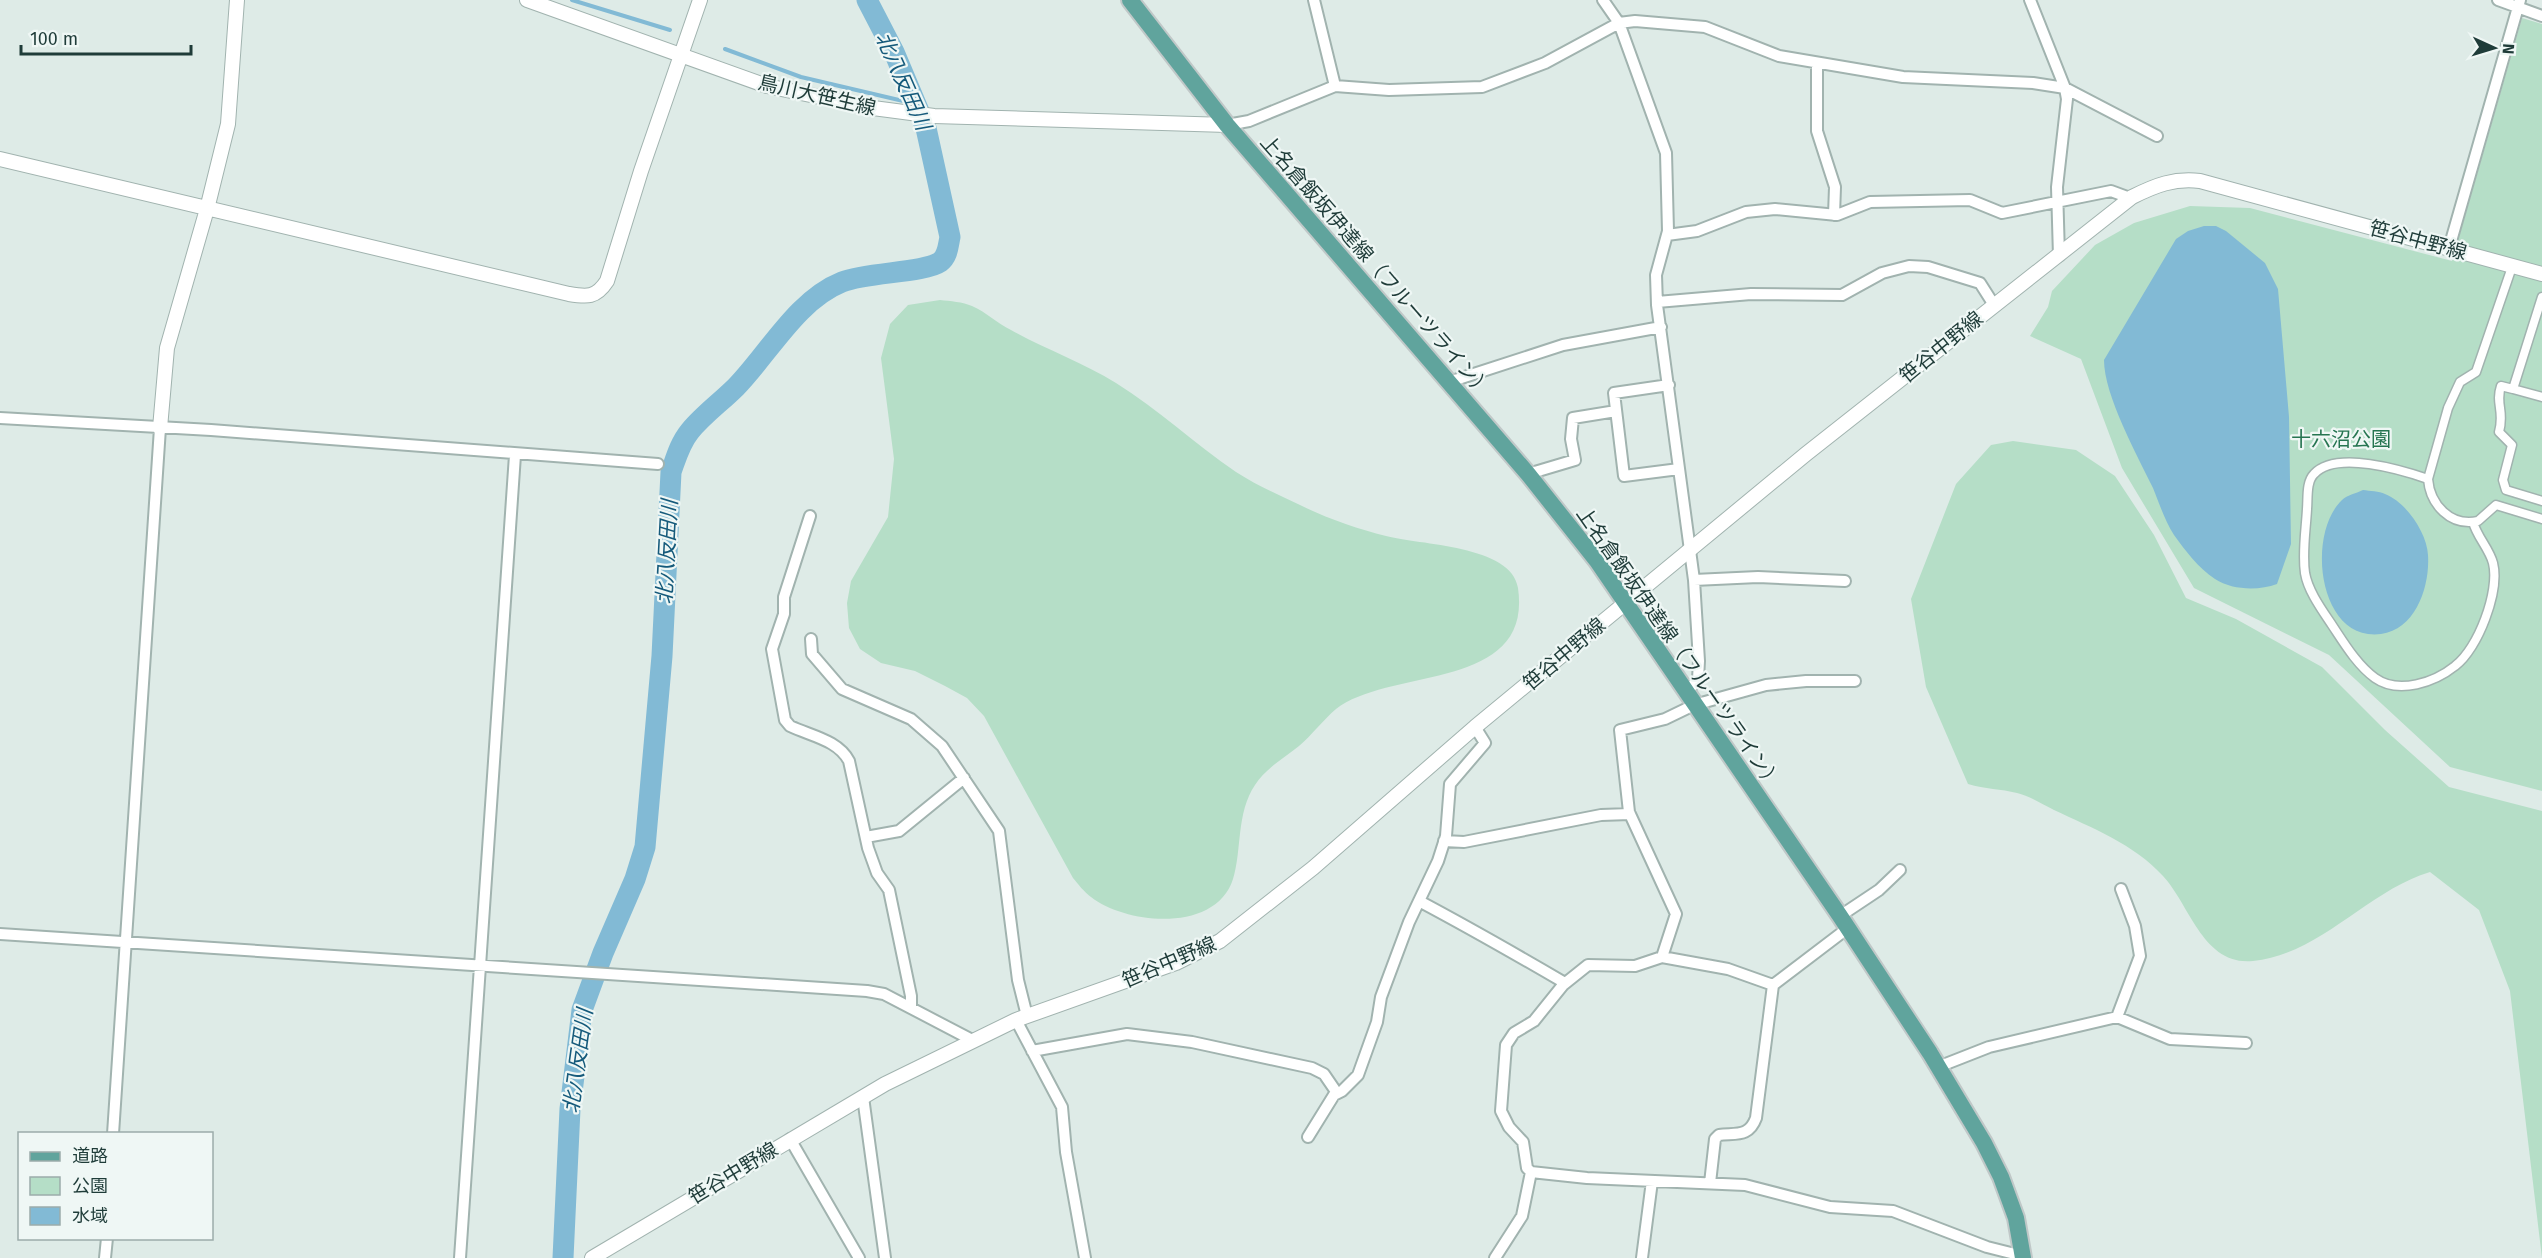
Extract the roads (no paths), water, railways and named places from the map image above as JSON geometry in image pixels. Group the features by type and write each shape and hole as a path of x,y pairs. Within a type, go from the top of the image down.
{"main road":[{"name":"上名倉飯坂伊達線（フルーツライン）","path":"1130,0 1227,125 1528,474 1626,602 1844,922 1938,1067 1984,1143 2001,1178 2016,1218 2023,1257"}],"street":[{"path":"113,1132 167,348 207,208 228,124 237,0"},
{"name":"鳥川大笹生線","path":"527,0 767,86 873,108 934,116 1227,125"},
{"path":"0,159 552,290 590,297 597,295 607,281 700,0"},
{"path":"1314,0 1335,86"},
{"path":"1602,0 1619,23 1666,153 1669,197 1667,235 1656,275 1657,302 1694,580 1699,661 1698,679 1691,699"},
{"path":"2030,0 2065,88 2067,99 2057,200 2059,256"},
{"path":"2498,0 2519,5 2542,16"},
{"path":"2449,248 2519,5"},
{"path":"1227,125 1249,121 1335,86 1389,90 1482,87 1545,63 1619,23 1635,21 1705,27 1779,56 1903,77 1952,78 2065,88 2157,136"},
{"path":"1817,63 1817,131 1835,187 1834,214"},
{"name":"笹谷中野線","path":"592,1258 863,1096 1022,1018 1176,963 1221,941 1313,868 1626,602 2130,198 2154,186 2181,179 2200,182 2449,248 2542,276"},
{"path":"1667,235 1697,231 1746,212 1798,209 1834,214 1870,202 1970,200 2002,213 2057,200 2111,191 2130,198"},
{"path":"1657,302 1751,294 1842,295 1882,273 1909,266 1928,267 1980,283 1994,305"},
{"path":"2542,276 2512,267 2476,372 2460,382 2448,408 2428,479 2430,494 2440,510 2454,519 2474,522 2484,517 2496,505 2542,519"},
{"path":"2513,389 2542,297"},
{"path":"1449,382 1563,345 1661,327"},
{"path":"1669,385 1614,393 1616,411 1624,476 1679,469"},
{"path":"2542,397 2501,386 2497,399 2503,417 2499,432 2512,445 2503,480 2506,490 2542,501"},
{"path":"1528,474 1572,463 1575,460 1571,439 1573,418 1616,411"},
{"path":"0,418 658,464"},
{"path":"460,1258 515,454"},
{"path":"2428,479 2363,463 2340,464 2322,468 2313,475 2308,488 2305,573 2310,586 2349,650 2375,678 2397,684 2421,684 2437,679 2466,656 2488,610 2493,586 2492,560 2474,522"},
{"path":"810,516 784,597 784,614 774,636 774,668 785,720 790,726 844,750 854,772 866,837 877,873 889,890 911,996 911,1008"},
{"path":"1694,580 1758,577 1845,581"},
{"path":"811,639 812,654 842,689 910,720 926,730 942,746 999,831 1022,1018 1032,1051 1062,1107 1066,1152 1085,1258"},
{"path":"1662,957 1676,914 1630,814 1620,729 1665,719 1691,699 1766,685 1806,681 1855,681"},
{"path":"1308,1137 1334,1095 1358,1075 1377,1022 1384,988 1419,901 1438,861 1444,841 1450,784 1485,743 1475,728"},
{"path":"866,837 899,831 964,778"},
{"path":"1444,841 1464,842 1601,815 1630,814"},
{"path":"1710,1183 1715,1139 1719,1135 1746,1133 1752,1129 1756,1118 1773,985 1900,870"},
{"path":"2117,1017 2140,956 2135,926 2121,889"},
{"path":"1419,901 1565,983"},
{"path":"0,933 481,967 867,991 884,994 974,1041"},
{"path":"1773,985 1728,969 1662,957 1635,966 1604,967 1593,963 1565,983 1534,1021 1514,1033 1506,1045 1501,1111 1509,1127 1523,1142 1527,1168 1531,1172 1760,1188 1830,1207 1893,1211 1979,1244 2023,1257"},
{"path":"1938,1067 1989,1047 2117,1017 2170,1039 2246,1043"},
{"path":"1032,1051 1127,1034 1192,1042 1312,1068 1324,1074 1338,1093"},
{"path":"863,1096 885,1258"},
{"path":"790,1139 859,1258"},
{"path":"1495,1258 1522,1216 1531,1172"},
{"path":"1642,1258 1652,1181"},
{"path":"105,1258 107,1240"}],"water":[{"path":"2204,226 2216,226 2226,231 2265,263 2278,289 2289,417 2291,544 2277,584 2262,588 2237,587 2222,583 2209,575 2187,553 2165,518 2122,425 2105,374 2104,360 2176,239 2188,231"},
{"path":"2363,490 2383,493 2408,511 2427,546 2426,580 2418,604 2403,624 2381,634 2360,632 2343,621 2331,604 2324,583 2322,559 2324,536 2331,516 2344,498"}],"waterway":[{"path":"572,0 670,30"},
{"name":"北八反田川","path":"563,1258 570,1109 582,1010 603,953 635,879 645,847 662,656 671,472 677,456 684,440 695,425 736,387 784,328 811,301 842,282 932,266 943,260 948,247 950,237 926,128 894,52 867,0"},
{"path":"725,49 801,77 916,104"}],"park label":[{"name":"十六沼公園","path":"2341,439"}]}
